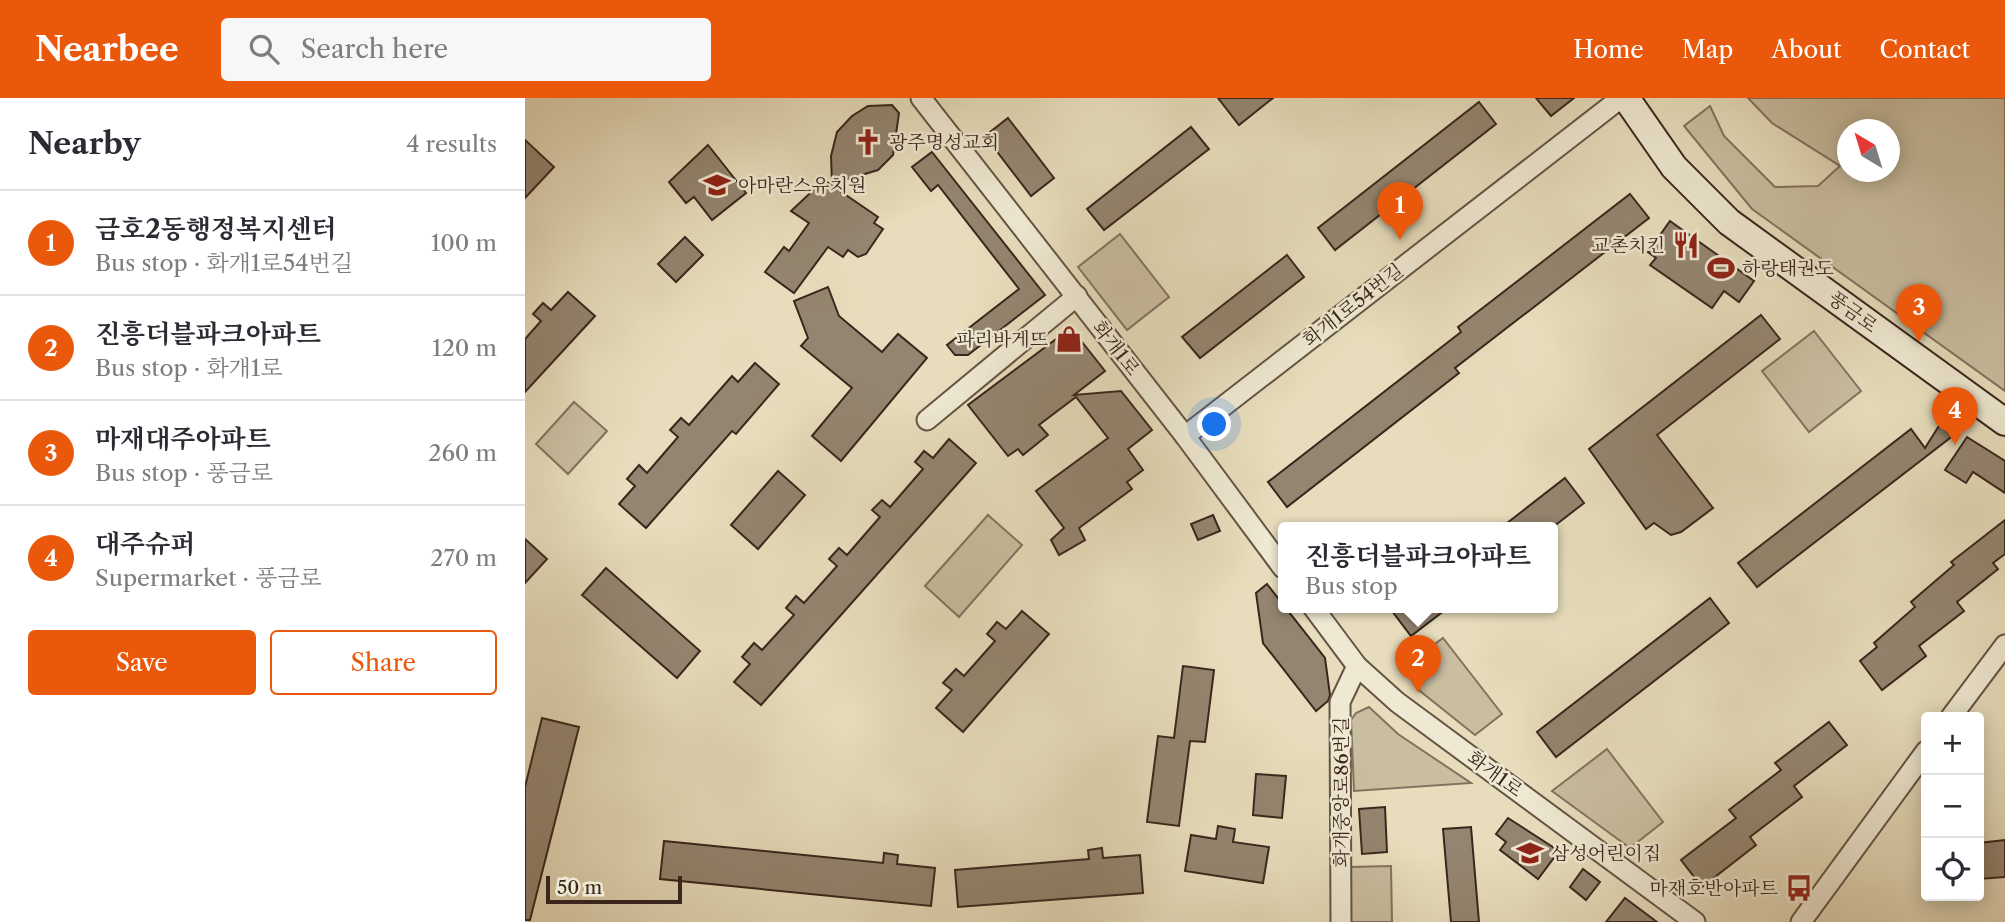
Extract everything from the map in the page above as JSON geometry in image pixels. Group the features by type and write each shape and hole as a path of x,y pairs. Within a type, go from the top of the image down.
{"street":[{"name":"화개1로","path":"921,98 1185,436 1278,561"},
{"name":"풍금로","path":"1624,98 1674,167 1729,222 2005,422"},
{"name":"화개1로54번길","path":"1185,436 1624,98"},
{"path":"927,420 1077,296"},
{"name":"화개1로","path":"1317,613 1357,666 1397,702 1695,922"},
{"path":"1955,712 2005,645"},
{"name":"화개중앙로86번길","path":"1341,922 1340,702 1357,666"},
{"path":"1801,922 1921,758"}],"shaded area":[{"path":"1748,98 2005,98 2005,391 1752,209 1684,126 1710,106 1724,136 1775,187 1818,186 1837,169 1837,182 1900,182 1900,119 1837,119 1837,164 1772,123"},
{"path":"1120,234 1169,297 1127,330 1078,267"},
{"path":"1814,331 1861,391 1809,432 1762,371"},
{"path":"574,402 607,431 568,474 536,444"},
{"path":"988,515 1022,545 959,617 925,586"},
{"path":"1443,638 1502,714 1475,735 1420,691 1403,668"},
{"path":"1369,707 1398,734 1471,783 1354,791 1351,720 1356,713"},
{"path":"1607,749 1663,822 1630,848 1552,791"},
{"path":"1391,866 1392,922 1349,922 1351,867"}],"building":[{"path":"1218,98 1273,98 1239,125"},
{"path":"1536,98 1574,98 1551,116"},
{"path":"1479,102 1496,124 1335,250 1318,228"},
{"path":"892,105 899,113 893,155 878,170 832,184 831,156 837,132 852,116 868,106"},
{"path":"1008,118 1054,178 1031,196 985,136"},
{"path":"1191,127 1209,149 1104,230 1087,209"},
{"path":"525,140 554,167 525,198"},
{"path":"708,145 746,193 712,220 694,197 686,203 669,182"},
{"path":"932,152 1045,295 968,355 955,355 947,345 1019,289 938,185 931,191 912,167"},
{"path":"824,180 878,217 874,223 883,229 866,254 858,257 848,250 843,257 828,247 794,293 765,272 784,247 789,251 809,223 791,211"},
{"path":"1630,194 1649,218 1455,368 1459,373 1287,507 1268,482 1461,332 1458,327"},
{"path":"1670,221 1754,281 1739,302 1724,291 1712,308 1650,265 1656,258 1648,252"},
{"path":"685,237 703,255 676,282 658,264"},
{"path":"1287,255 1304,277 1200,358 1182,337"},
{"path":"828,287 839,316 882,352 898,334 927,358 841,461 812,436 852,388 801,346 808,338 794,301"},
{"path":"568,292 595,316 525,392 525,339 541,321 533,314 543,303 551,310"},
{"path":"1761,315 1780,339 1657,435 1713,508 1681,532 1671,535 1654,523 1646,529 1589,449"},
{"path":"1071,328 1105,371 1074,395 1121,391 1152,430 1128,449 1143,470 1127,482 1132,489 1079,528 1085,540 1059,555 1051,540 1064,528 1036,491 1108,438 1076,397 1039,425 1048,435 1023,455 1018,449 1008,456 968,405"},
{"path":"755,363 779,384 736,434 732,431 646,528 619,504 635,486 627,479 639,465 647,473 678,437 670,430 681,418 689,425 732,376 738,382"},
{"path":"1942,421 1959,431 1757,587 1738,563 1911,429 1925,448"},
{"path":"1967,437 2005,461 2005,493 1973,472 1966,483 1945,470"},
{"path":"949,439 976,463 761,705 734,682 750,664 742,657 754,643 762,650 794,615 786,608 796,596 804,603 837,566 829,559 839,548 847,555 880,517 872,510 882,500 890,507 923,469 915,462 924,451 933,458"},
{"path":"778,471 805,495 758,549 731,525"},
{"path":"1565,478 1584,503 1558,523 1508,522"},
{"path":"1213,515 1220,531 1198,540 1191,524"},
{"path":"2005,520 2005,554 1993,563 1998,569 1957,602 1964,611 1919,646 1926,656 1882,690 1860,661 1877,647 1874,643 1915,607 1911,602 1954,565 1951,562"},
{"path":"525,539 547,559 525,583"},
{"path":"606,568 700,651 677,678 582,595"},
{"path":"1267,584 1278,598 1278,613 1290,613 1325,658 1330,695 1328,701 1316,711 1263,643 1256,593"},
{"path":"1710,598 1729,623 1556,757 1537,732"},
{"path":"1022,611 1049,634 963,732 936,708 952,690 943,683 956,669 964,676 995,641 987,634 997,622 1006,629"},
{"path":"1394,613 1441,613 1411,636"},
{"path":"1183,666 1214,670 1205,742 1190,741 1179,826 1147,822 1158,736 1174,738"},
{"path":"542,718 579,727 530,920 525,920 525,787"},
{"path":"1829,722 1847,745 1794,786 1802,797 1750,837 1756,845 1702,887 1681,860 1736,818 1729,810 1781,770 1775,763"},
{"path":"1256,774 1286,776 1282,818 1253,815"},
{"path":"1385,807 1387,852 1362,854 1359,809"},
{"path":"1508,818 1559,851 1538,879 1500,850 1506,842 1496,834"},
{"path":"1218,826 1235,829 1233,842 1269,847 1263,883 1185,871 1191,835 1216,839"},
{"path":"1471,827 1479,922 1451,922 1443,829"},
{"path":"2005,840 2005,877 1984,879 1984,842"},
{"path":"664,841 883,863 884,853 898,855 897,864 935,868 931,906 660,879"},
{"path":"1102,848 1103,858 1140,855 1143,893 958,907 955,870 1089,859 1088,850"},
{"path":"1583,869 1600,882 1586,900 1570,887"},
{"path":"1625,898 1657,922 1606,922"}],"place":[{"name":"광주명성교회","path":"868,142"},
{"name":"아마란스유치원","path":"717,185"},
{"name":"금호2동행정복지센터","path":"1400,240"},
{"name":"교촌치킨","path":"1686,245"},
{"name":"하랑태권도","path":"1721,268"},
{"name":"파리바게뜨","path":"1069,339"},
{"name":"마재대주아파트","path":"1919,342"},
{"name":"대주슈퍼","path":"1955,445"},
{"name":"진흥더블파크아파트","path":"1418,693"},
{"name":"삼성어린이집","path":"1530,853"},
{"name":"마재호반아파트","path":"1799,888"}]}
